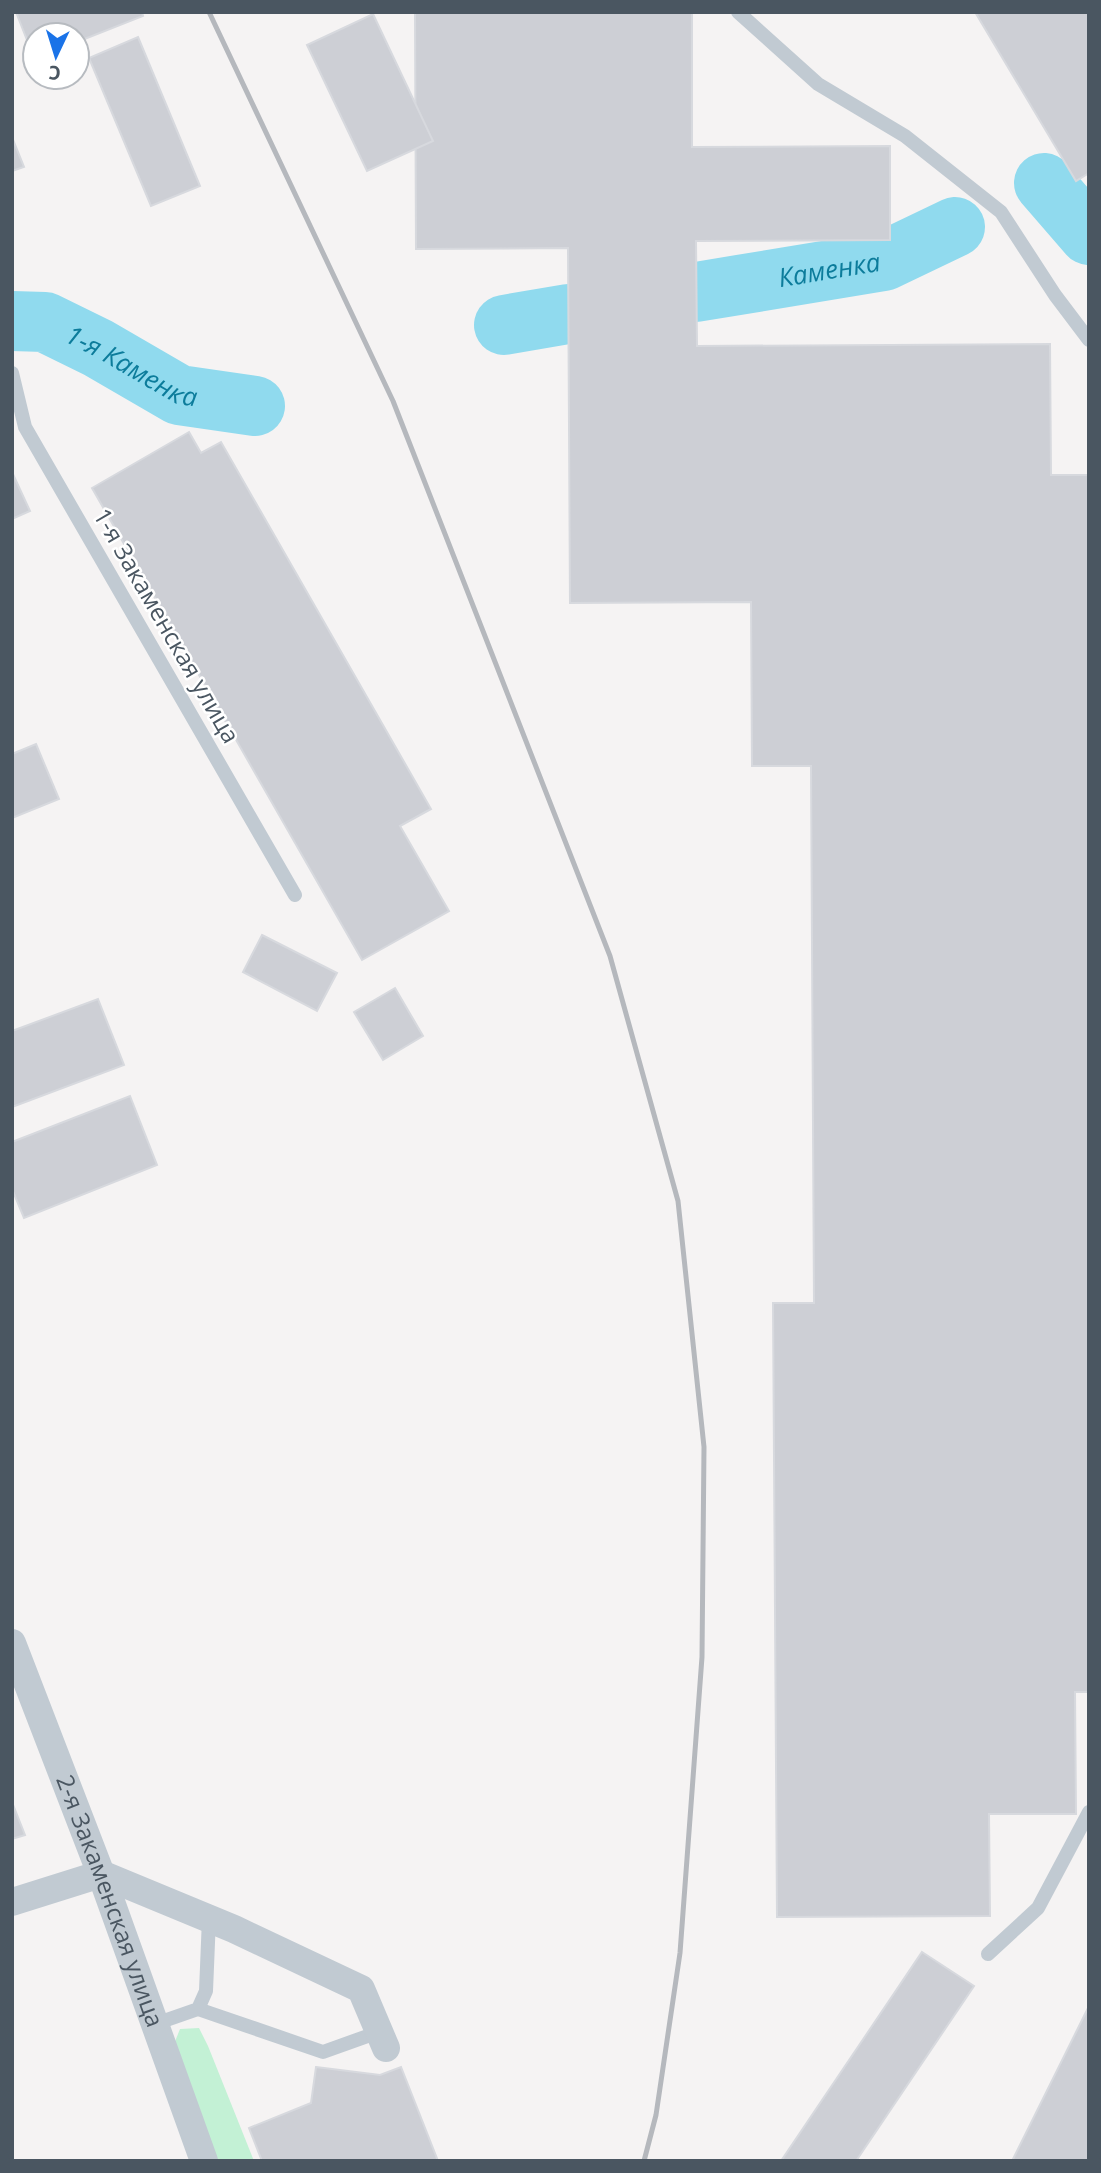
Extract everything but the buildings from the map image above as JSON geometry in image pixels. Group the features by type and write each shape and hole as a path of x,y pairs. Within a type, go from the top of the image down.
{"street":[{"name":"2-я Закаменская улица","path":"12,1643 101,1874 204,2161"},
{"path":"12,1902 101,1874 209,1918 361,1989 382,2040"}],"lane":[{"path":"738,12 818,84 905,136 1001,212 1055,295 1089,340"},
{"name":"1-я Закаменская улица","path":"12,373 25,427 295,895"},
{"path":"988,1954 1038,1908 1089,1811"},
{"path":"198,2009 206,1991 209,1918"},
{"path":"155,2024 198,2009 323,2052 382,2040"}],"green space":[{"path":"199,2028 254,2161 218,2161 174,2044 180,2029"}],"waterway":[{"name":"Каменка","path":"1044,183 1089,235"},
{"name":"Каменка","path":"696,292 884,261 955,227"},
{"name":"Каменка","path":"504,325 568,314"},
{"name":"1-я Каменка","path":"12,321 45,322 98,348 179,395 255,406"}],"railway":[{"path":"209,12 393,401 610,956 678,1201 704,1447 702,1657 680,1953 656,2115 644,2161"}]}
